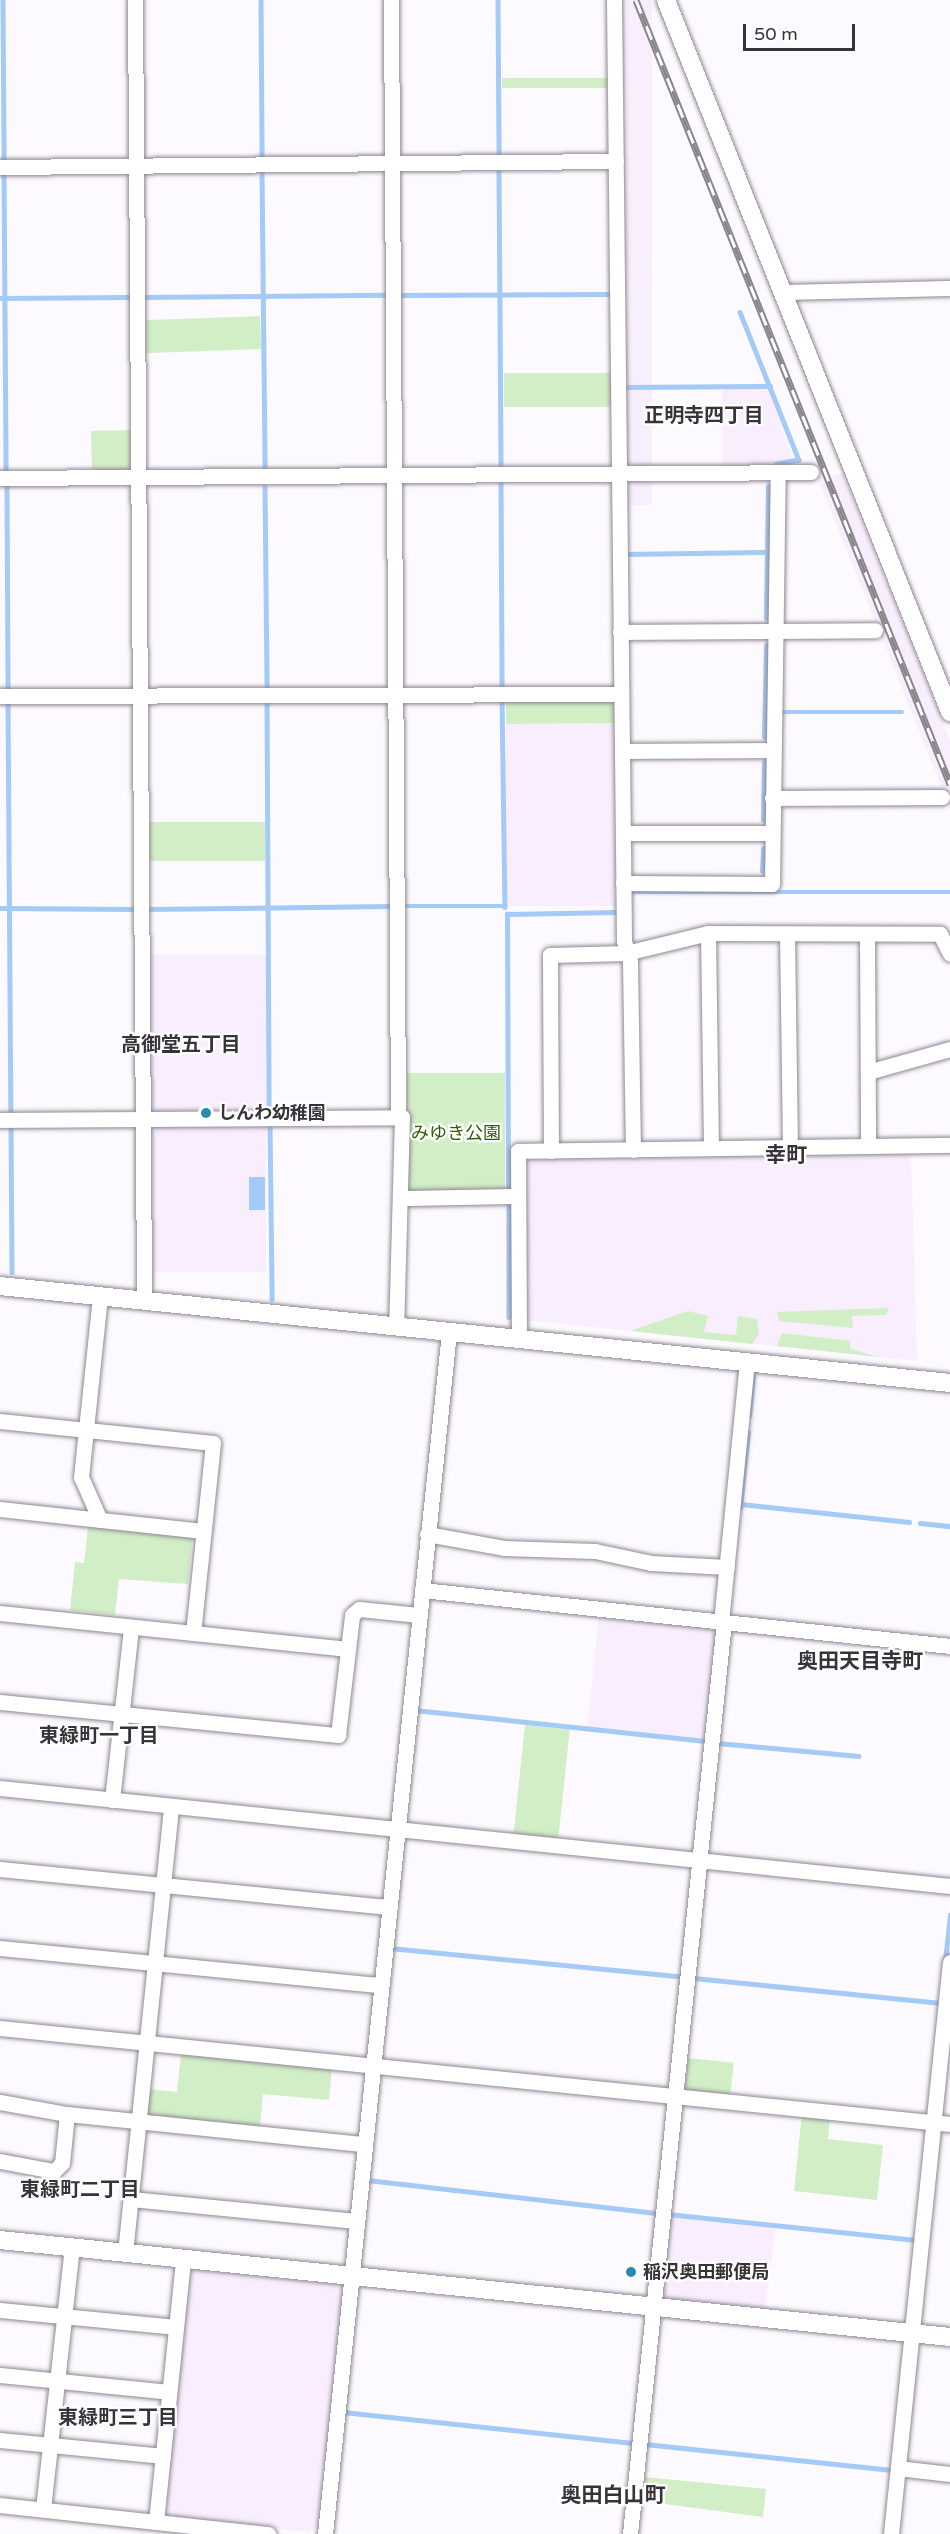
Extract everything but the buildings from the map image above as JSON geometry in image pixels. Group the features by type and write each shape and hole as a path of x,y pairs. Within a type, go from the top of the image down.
{"street":[{"path":"135,0 144,1301"},
{"path":"391,0 398,1117 402,1198 398,1205 396,1326"},
{"path":"614,0 623,883 633,1150"},
{"path":"666,0 950,712"},
{"path":"0,166 616,161"},
{"path":"783,292 950,288"},
{"path":"0,478 811,472"},
{"path":"623,883 772,884 772,750 778,473"},
{"path":"620,632 776,633 875,630"},
{"path":"0,696 621,694"},
{"path":"622,751 772,750"},
{"path":"772,798 942,797"},
{"path":"623,833 771,833"},
{"path":"708,933 711,1148"},
{"path":"551,1151 550,956 626,953 708,933 940,934 950,954"},
{"path":"787,934 790,1147"},
{"path":"867,934 868,1146"},
{"path":"868,1072 950,1049"},
{"path":"0,1120 398,1117"},
{"path":"519,1339 518,1151 950,1145"},
{"path":"402,1198 518,1196"},
{"path":"0,1286 950,1383"},
{"path":"100,1296 84,1430 81,1477 100,1520"},
{"path":"325,2534 449,1332"},
{"path":"630,2534 723,1622 747,1362"},
{"path":"0,1421 213,1443 193,1633"},
{"path":"0,1509 204,1531"},
{"path":"428,1534 504,1548 594,1551 651,1563 727,1567"},
{"path":"422,1590 950,1646"},
{"path":"0,1702 338,1735 352,1615 358,1609 419,1615"},
{"path":"0,1613 348,1649"},
{"path":"112,1800 131,1627"},
{"path":"0,1788 950,1886"},
{"path":"125,2253 171,1806"},
{"path":"0,1869 163,1883 389,1907"},
{"path":"0,1948 380,1985"},
{"path":"891,2534 950,1962"},
{"path":"0,2028 950,2124"},
{"path":"0,2102 67,2114 364,2144"},
{"path":"0,2161 54,2172 62,2163 67,2114"},
{"path":"131,2199 356,2221"},
{"path":"0,2240 653,2310 950,2337"},
{"path":"43,2510 72,2248"},
{"path":"156,2522 183,2259"},
{"path":"0,2310 176,2327"},
{"path":"0,2375 169,2392"},
{"path":"0,2440 163,2456"},
{"path":"898,2468 950,2474"},
{"path":"0,2505 268,2534"}],"shaded area":[{"path":"627,0 652,0 652,505 627,505"},
{"path":"768,388 793,460 775,460 775,466 723,466 722,389"},
{"path":"843,474 950,741 950,808 817,476"},
{"path":"506,723 615,723 615,906 506,906"},
{"name":"しんわ幼稚園","path":"145,955 266,955 266,1272 145,1272"},
{"path":"911,1152 917,1361 526,1320 525,1158"},
{"path":"599,1616 717,1628 706,1739 587,1726"},
{"path":"670,2215 775,2228 765,2312 660,2299"},
{"path":"192,2269 336,2284 343,2290 318,2525 309,2532 164,2516 161,2510 186,2272"}],"green space":[{"path":"502,78 611,78 611,88 502,88"},
{"path":"260,316 261,349 142,353 141,320"},
{"path":"504,373 613,373 613,407 504,407"},
{"path":"134,430 134,467 128,472 92,472 91,431"},
{"path":"506,697 616,700 616,723 506,724"},
{"path":"143,822 265,822 265,861 143,861"},
{"name":"みゆき公園","path":"407,1073 505,1073 505,1195 407,1195"},
{"path":"889,1308 886,1315 852,1316 853,1328 779,1321 777,1312"},
{"path":"688,1311 708,1316 704,1332 736,1335 738,1316 757,1319 759,1334 752,1344 630,1331"},
{"path":"782,1333 850,1341 850,1349 879,1357 777,1346"},
{"path":"88,1527 188,1537 192,1540 188,1584 119,1579 115,1615 70,1610 75,1562 84,1563"},
{"path":"525,1725 570,1730 558,1841 513,1836"},
{"path":"181,2053 332,2067 329,2100 263,2094 260,2128 151,2118 146,2112 149,2089 177,2092"},
{"path":"688,2058 734,2063 730,2098 684,2093"},
{"path":"802,2113 830,2116 828,2139 883,2145 877,2200 794,2191"},
{"path":"645,2477 766,2489 763,2517 642,2501"}],"water":[{"path":"249,1177 265,1177 265,1210 249,1210"}],"waterway":[{"path":"3,0 4,161"},
{"path":"261,0 262,161"},
{"path":"498,0 499,159"},
{"path":"499,169 501,467"},
{"path":"4,170 6,472"},
{"path":"262,171 265,470"},
{"path":"397,295 611,294"},
{"path":"140,297 388,295"},
{"path":"0,298 132,297"},
{"path":"740,312 799,460 776,464"},
{"path":"622,387 770,386"},
{"path":"501,482 502,689"},
{"path":"7,486 8,692"},
{"path":"265,487 267,691"},
{"path":"766,618 768,487"},
{"path":"624,554 767,552"},
{"path":"764,737 766,646"},
{"path":"502,697 505,907"},
{"path":"267,699 269,1113"},
{"path":"8,702 11,1115"},
{"path":"780,712 902,712"},
{"path":"763,820 764,763"},
{"path":"762,871 763,849"},
{"path":"633,892 950,892"},
{"path":"146,909 391,906"},
{"path":"401,906 505,906"},
{"path":"0,908 135,909"},
{"path":"508,1189 507,914 616,912"},
{"path":"270,1123 272,1299"},
{"path":"11,1124 12,1272"},
{"path":"509,1203 509,1317"},
{"path":"749,1416 753,1376"},
{"path":"740,1508 748,1432"},
{"path":"741,1504 909,1522"},
{"path":"920,1523 950,1526"},
{"path":"415,1710 705,1741"},
{"path":"718,1743 858,1756"},
{"path":"945,1961 950,1915"},
{"path":"390,1948 684,1977"},
{"path":"694,1978 941,2003"},
{"path":"367,2180 658,2213"},
{"path":"668,2214 916,2240"},
{"path":"343,2412 632,2443"},
{"path":"645,2444 892,2470"}],"railway":[{"path":"636,0 950,784"}],"place":[{"name":"しんわ幼稚園","path":"206,1113"},
{"name":"稲沢奥田郵便局","path":"631,2272"}],"district":[{"name":"正明寺四丁目","path":"704,416"},
{"name":"高御堂五丁目","path":"181,1045"},
{"name":"幸町","path":"786,1156"},
{"name":"奥田天目寺町","path":"860,1662"},
{"name":"東緑町一丁目","path":"99,1736"},
{"name":"東緑町二丁目","path":"80,2190"},
{"name":"東緑町三丁目","path":"118,2418"},
{"name":"奥田白山町","path":"613,2496"}]}
